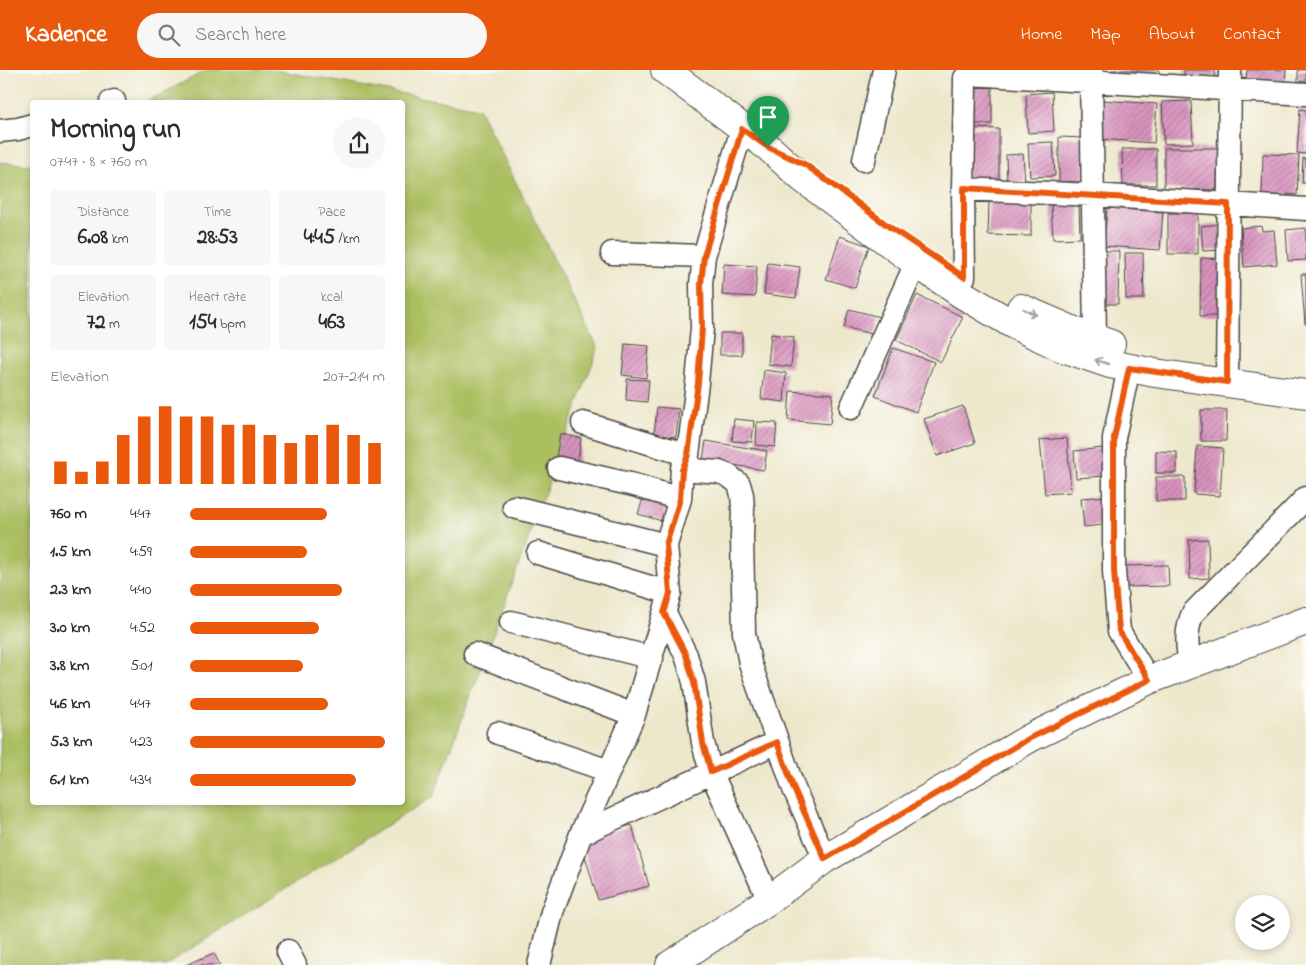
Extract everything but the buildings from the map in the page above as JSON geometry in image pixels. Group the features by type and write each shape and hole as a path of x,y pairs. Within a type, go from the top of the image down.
{"street":[{"path":"666,70 768,147 802,178 916,263 960,293 1014,325 1083,355 1129,368 1227,374 1306,376"},
{"path":"864,160 884,70"},
{"path":"964,277 965,78 969,74 1230,80 1306,94"},
{"path":"1091,76 1095,339"},
{"path":"1227,374 1230,80"},
{"path":"0,131 30,126"},
{"path":"539,965 552,912 581,834 634,715 667,603 666,545 680,499 698,383 702,328 701,284 704,256 742,129"},
{"path":"768,147 806,165 891,228 964,277 995,296 1039,317 1123,348 1306,394"},
{"path":"964,188 1306,209"},
{"path":"612,253 704,256"},
{"path":"851,408 916,263"},
{"path":"1129,368 1114,438 1114,571 1119,631 1149,680"},
{"path":"583,423 685,462 719,472 729,476 739,484 743,508 744,633 750,663 794,789 825,859"},
{"path":"559,468 634,485 680,499"},
{"path":"1190,664 1187,640 1188,625 1193,613 1306,498"},
{"path":"514,507 666,545"},
{"path":"538,553 667,603 694,682 703,743 711,772 769,900"},
{"path":"670,965 769,900 825,859 1030,738 1149,680 1306,620"},
{"path":"511,622 652,658"},
{"path":"475,654 634,715"},
{"path":"498,734 609,771"},
{"path":"581,834 777,742"}],"green space":[{"path":"207,70 275,70 479,108 598,348 434,796 165,965 0,965 0,162 28,165 30,164 30,805 405,805 405,100 150,100"}],"route":[{"path":"742,129 768,147 806,165 891,228 964,277 964,188 1228,204 1227,382 1129,368 1114,438 1114,571 1119,631 1149,680 1030,738 825,859 794,789 777,742 711,772 703,743 694,682 686,655 664,613 670,593 666,545 680,499 682,470 688,455 698,383 702,328 701,284 704,256 742,129"}]}
